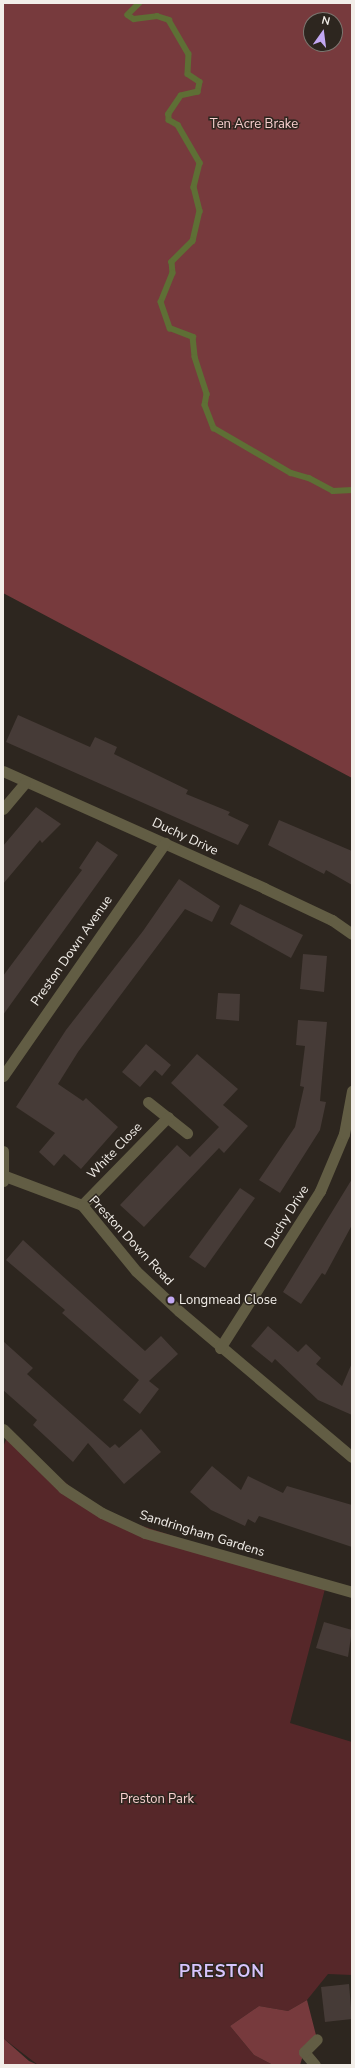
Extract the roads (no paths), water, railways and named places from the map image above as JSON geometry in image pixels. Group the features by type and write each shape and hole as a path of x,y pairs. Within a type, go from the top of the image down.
{"street":[{"name":"Duchy Drive","path":"3,771 25,783 164,843 332,920 352,934"},
{"path":"3,810 25,783"},
{"name":"Preston Down Avenue","path":"3,1076 164,843"},
{"name":"Duchy Drive","path":"220,1348 320,1192 344,1134 352,1091"},
{"path":"148,1102 187,1133"},
{"name":"White Close","path":"82,1205 168,1117"},
{"name":"Preston Down Road","path":"3,1151 4,1178 82,1205 136,1271 220,1348 352,1457"},
{"name":"Sandringham Gardens","path":"3,1429 63,1488 102,1513 145,1533 352,1592"},
{"path":"315,2065 304,2052 317,2039"}],"waterway":[{"path":"140,3 128,15 134,19 157,16 169,20 189,54 188,74 200,82 198,92 181,96 169,114 169,120 178,125 200,163 194,187 200,211 193,241 172,262 173,273 161,302 170,328 193,337 195,357 207,394 205,405 214,428 291,473 309,478 333,491 352,490"}],"place":[{"name":"Longmead Close","path":"171,1300"}],"district":[{"name":"PRESTON","path":"222,1972"}],"park label":[{"name":"Ten Acre Brake","path":"254,124"},
{"name":"Preston Park","path":"157,1799"}]}
